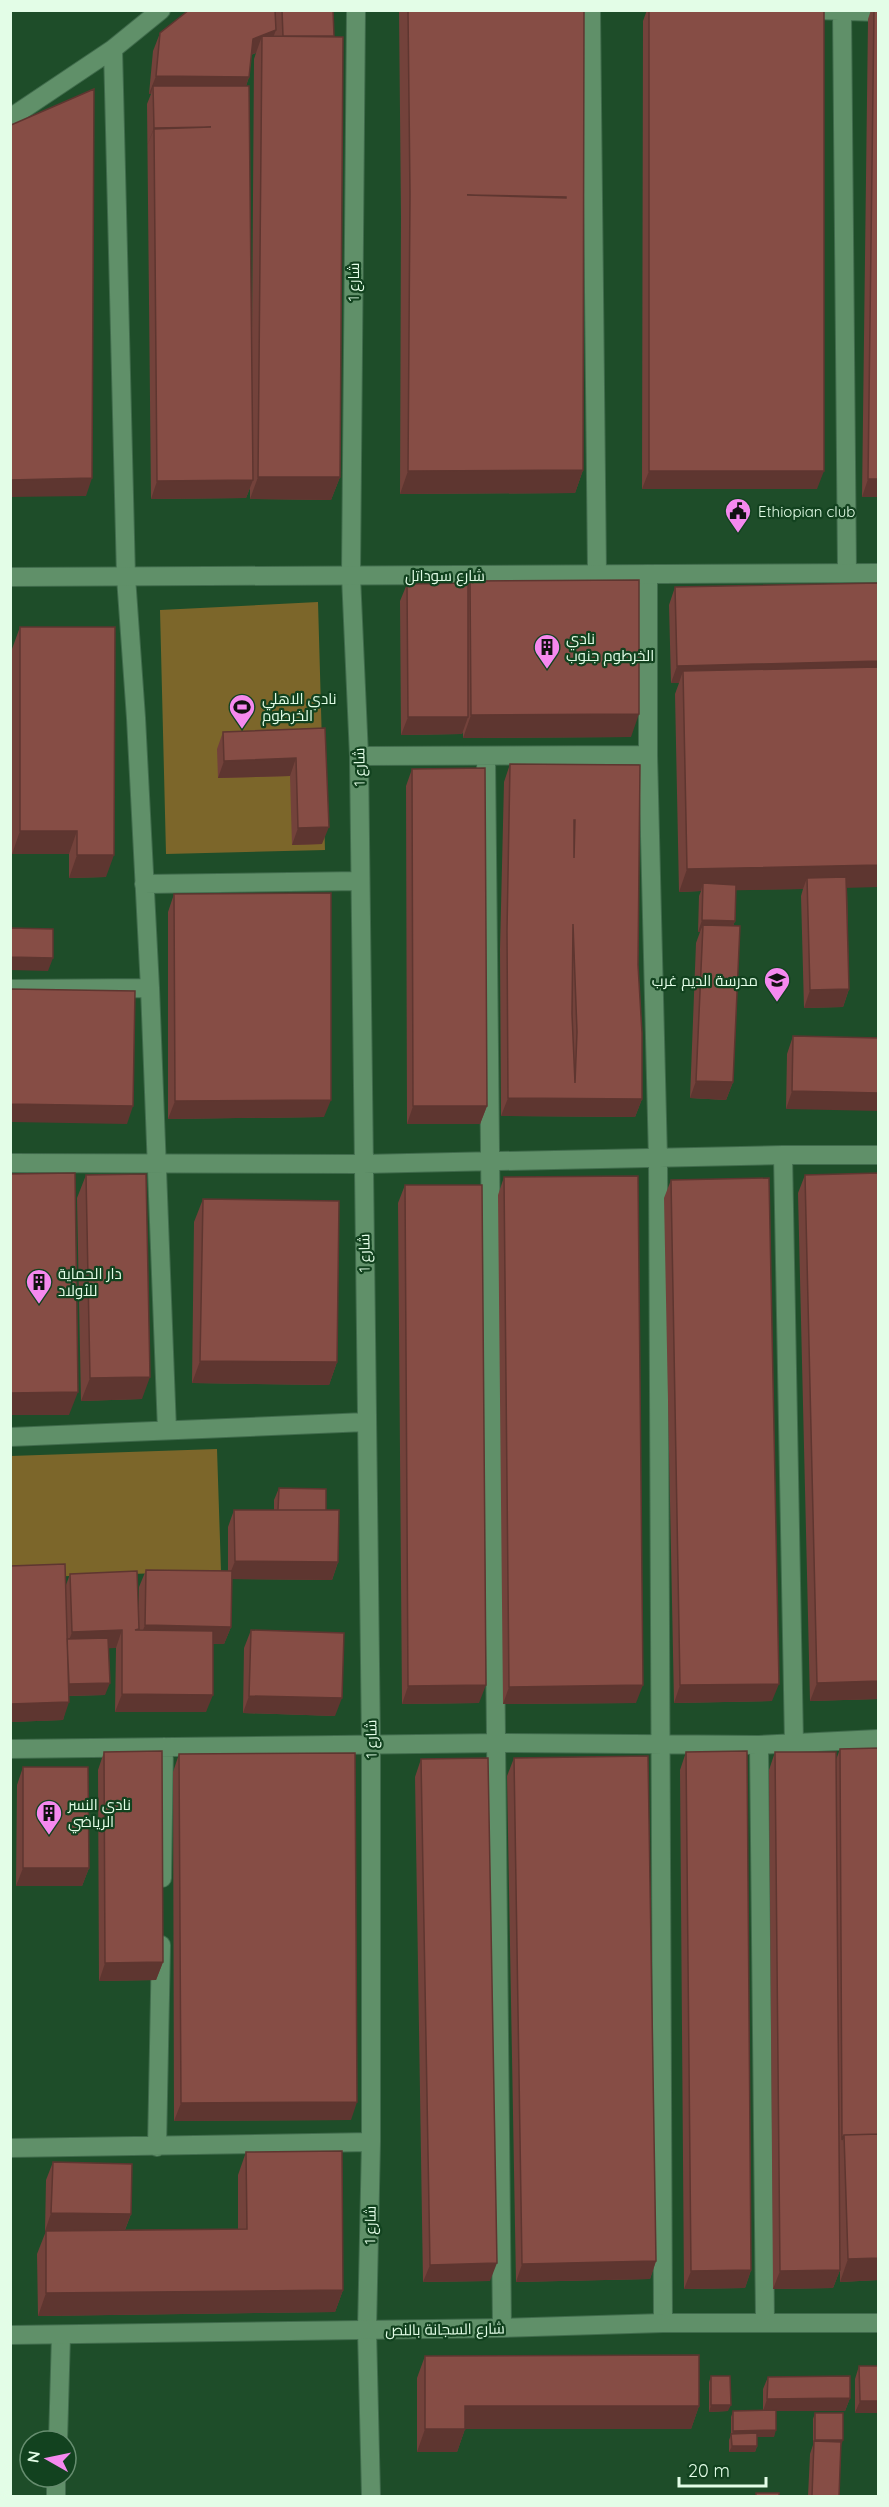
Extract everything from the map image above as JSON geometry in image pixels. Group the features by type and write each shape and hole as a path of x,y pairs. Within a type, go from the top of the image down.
{"street":[{"path":"10,118 113,49 161,10"},
{"name":"شارع 1","path":"356,10 351,576 359,756 372,1745 368,2330 371,2496"},
{"path":"591,10 597,574"},
{"path":"816,10 879,12"},
{"path":"842,11 847,573"},
{"path":"113,49 126,577 150,988 167,1430"},
{"name":"شارع سوداتل","path":"10,577 879,573"},
{"path":"648,574 648,755 658,1159 663,2323"},
{"path":"359,756 648,755"},
{"path":"486,756 494,1162 500,1743 502,2328"},
{"path":"144,884 359,881"},
{"path":"10,989 150,988"},
{"path":"783,1155 794,1743"},
{"path":"10,1163 363,1164 879,1155"},
{"path":"10,1437 366,1422"},
{"path":"10,1749 500,1743 759,1745 879,1739"},
{"path":"759,1745 765,2322"},
{"path":"161,1900 164,1747"},
{"path":"157,2147 161,1923"},
{"path":"10,2148 371,2142"},
{"name":"شارع السجانة بالنص","path":"10,2335 502,2328 663,2323 879,2323"},
{"path":"58,2429 61,2335"}],"shaded area":[{"name":"نادي الاهلي الخرطوم","path":"318,602 325,850 166,854 160,610"},
{"path":"217,1449 221,1571 11,1578 10,1456"}],"building":[{"path":"189,10 275,10 276,30 253,39 249,77 156,76 160,33"},
{"path":"282,10 333,10 334,36 283,36"},
{"path":"408,10 584,10 583,470 408,471 410,194","holes":["467,195 566,197 566,198"]},
{"path":"649,10 824,10 824,471 649,471"},
{"path":"874,10 879,10 879,479 868,479"},
{"path":"262,36 343,37 340,477 258,477"},
{"path":"153,86 249,86 253,480 157,481 154,129 211,127 154,128"},
{"path":"94,89 92,478 10,480 11,125"},
{"name":"نادي الخرطوم جنوب","path":"639,580 639,714 471,715 470,581"},
{"path":"468,583 468,717 408,717 407,584"},
{"path":"879,583 879,661 677,666 675,587"},
{"path":"20,627 115,627 114,855 77,855 77,831 20,831"},
{"path":"879,667 879,865 687,869 683,671"},
{"path":"325,728 329,827 298,828 296,758 224,761 223,732"},
{"path":"510,764 640,765 638,965 642,1033 642,1099 508,1098 507,931","holes":["573,924 577,1032 575,1083 572,1014"]},
{"path":"485,768 487,1106 413,1106 412,769"},
{"path":"846,877 849,989 810,990 807,878"},
{"path":"703,883 736,885 735,921 702,920"},
{"path":"331,893 331,1100 175,1101 174,894"},
{"path":"703,925 740,926 733,1082 696,1081"},
{"path":"10,928 53,929 53,958 10,957"},
{"path":"10,989 135,991 133,1106 10,1104"},
{"path":"793,1036 879,1038 879,1093 792,1091"},
{"name":"دار الحماية للأولاد","path":"75,1173 78,1392 10,1393 10,1174"},
{"path":"879,1173 879,1681 817,1683 805,1175"},
{"path":"146,1174 150,1377 90,1378 86,1175"},
{"path":"638,1176 643,1685 509,1687 504,1177"},
{"path":"769,1178 779,1684 680,1685 671,1180"},
{"path":"405,1185 482,1185 486,1685 408,1686"},
{"path":"203,1199 339,1201 337,1362 200,1361"},
{"path":"279,1488 326,1489 326,1510 278,1510"},
{"path":"234,1510 339,1510 338,1562 235,1561"},
{"path":"65,1564 69,1702 10,1704 10,1566"},
{"path":"146,1570 232,1571 231,1627 145,1625"},
{"path":"137,1571 139,1629 135,1630 213,1631 213,1695 122,1694 122,1630 72,1632 70,1574"},
{"path":"251,1630 344,1633 342,1698 249,1696"},
{"path":"108,1638 110,1683 69,1684 67,1639"},
{"path":"879,1748 879,2134 844,2135 842,2140 840,1749"},
{"path":"162,1751 163,1962 105,1963 104,1752"},
{"path":"747,1751 751,2270 691,2271 686,1752"},
{"path":"775,1752 836,1752 840,2270 780,2271"},
{"path":"355,1753 357,2102 181,2103 179,1754"},
{"path":"648,1756 656,2261 522,2264 514,1758"},
{"path":"488,1758 497,2263 430,2265 421,1759"},
{"name":"نادي النسر الرياضي","path":"23,1767 88,1767 89,1868 23,1868"},
{"path":"879,2134 879,2258 848,2259 844,2135"},
{"path":"342,2151 343,2290 46,2293 46,2231 247,2229 246,2152"},
{"path":"53,2162 132,2164 131,2214 51,2213"},
{"path":"699,2355 699,2406 465,2406 465,2429 425,2429 425,2356"},
{"path":"859,2366 879,2366 879,2401 860,2401"},
{"path":"711,2376 730,2376 731,2405 711,2405"},
{"path":"850,2376 850,2398 767,2399 768,2377"},
{"path":"776,2410 776,2430 733,2431 733,2411"},
{"path":"815,2413 843,2413 843,2440 815,2440"},
{"path":"757,2433 757,2446 732,2446 731,2434"},
{"path":"814,2441 841,2442 839,2496 812,2496"},
{"path":"756,2493 779,2493 779,2496 756,2496"}],"place":[{"name":"Ethiopian club","path":"738,534"},
{"name":"نادي الخرطوم جنوب","path":"547,670"},
{"name":"نادي الاهلي الخرطوم","path":"242,730"},
{"name":"مدرسة الديم غرب","path":"777,1003"},
{"name":"دار الحماية للأولاد","path":"39,1305"},
{"name":"نادي النسر الرياضي","path":"49,1836"}]}
